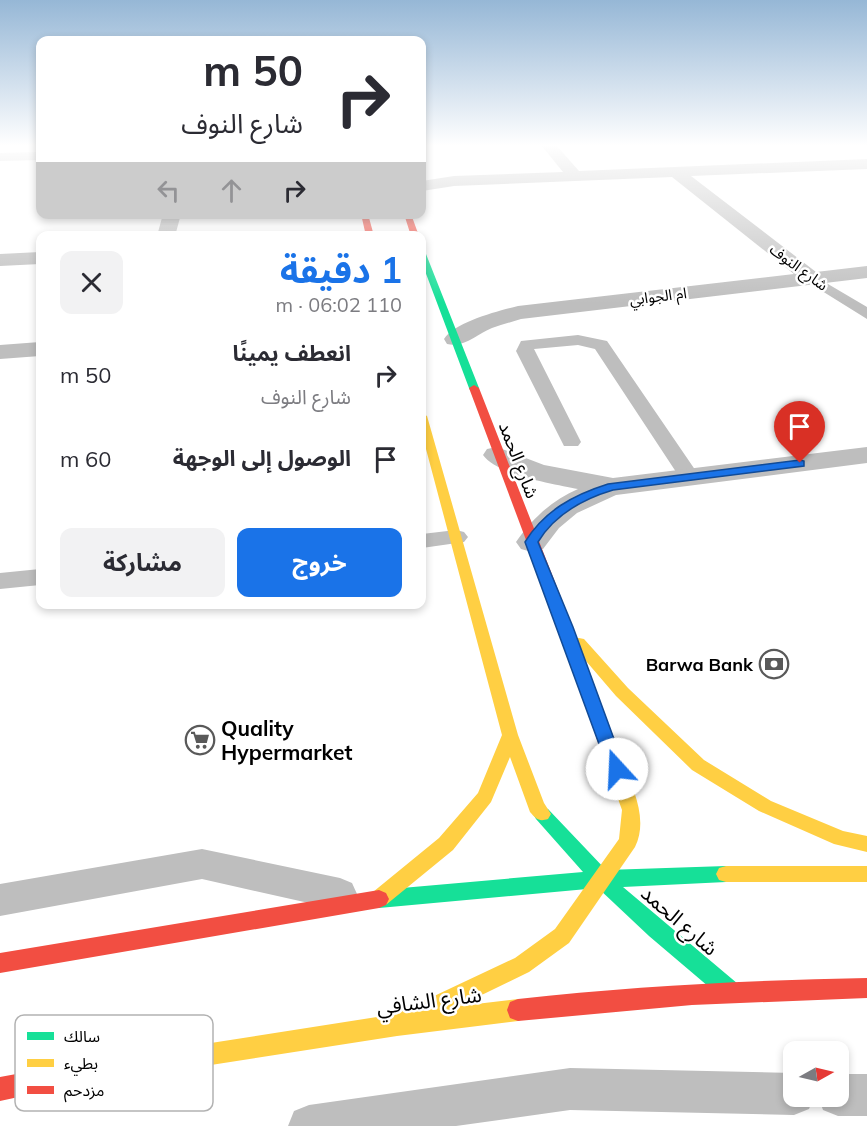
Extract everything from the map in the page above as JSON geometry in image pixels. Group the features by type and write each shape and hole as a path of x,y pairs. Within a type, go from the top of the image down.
{"street":[{"name":"شارع النوف","path":"709,198 811,278"},
{"path":"0,260 36,258"},
{"name":"شارع الحمد","path":"397,1025 522,965 562,936 628,841 631,810 566,627 497,455 426,264"},
{"name":"ام الجوابي","path":"455,339 483,324 518,313 867,272"},
{"path":"1,355 36,350"},
{"name":"شارع الحمد","path":"426,430 510,735 536,807 558,835 667,940 730,991"},
{"path":"497,455 536,472 612,487"},
{"path":"532,542 541,527 554,514 590,493 612,487 867,455"},
{"path":"566,627 622,692 698,765 765,806 841,838 867,844"},
{"path":"371,899 446,844 485,796 510,735"},
{"path":"0,963 371,899 603,879 720,874 867,874"},
{"name":"شارع الشافي","path":"213,1053 397,1025 596,1000 730,991 867,988"},
{"name":"شارع الشافي","path":"0,1089 15,1086"}],"lane":[{"name":"شارع النوف","path":"811,278 867,314"},
{"path":"571,442 525,351 526,345 579,340 601,345 689,477"},
{"path":"426,541 456,537"},
{"path":"0,581 36,577"},
{"path":"0,900 202,864 371,899"},
{"path":"309,1126 570,1089 783,1094"},
{"path":"849,1095 867,1095"}],"traffic: fast":[{"path":"426,264 474,388"},
{"path":"542,814 585,862 631,907 730,991"},
{"path":"379,899 603,879 726,874"}],"traffic: slow":[{"path":"426,430 510,735 536,807 542,814"},
{"path":"579,643 622,692 698,765 765,806 841,838 867,844"},
{"path":"380,898 446,844 485,797 510,735"},
{"path":"397,1025 522,965 562,936 628,841 631,810 613,760"},
{"path":"726,874 867,874"},
{"path":"213,1054 397,1025 518,1010"}],"traffic: jam":[{"path":"365,219 369,231"},
{"path":"409,219 413,231"},
{"path":"474,388 566,628 613,760"},
{"path":"0,963 379,899"},
{"path":"518,1010 692,994 867,988"},
{"path":"0,1089 15,1086"}],"place":[{"name":"Barwa Bank","path":"774,664"},
{"name":"Quality Hypermarket","path":"200,740"}],"route":[{"path":"617,769 566,627 532,542 541,527 554,514 590,493 612,487 800,463"}]}
